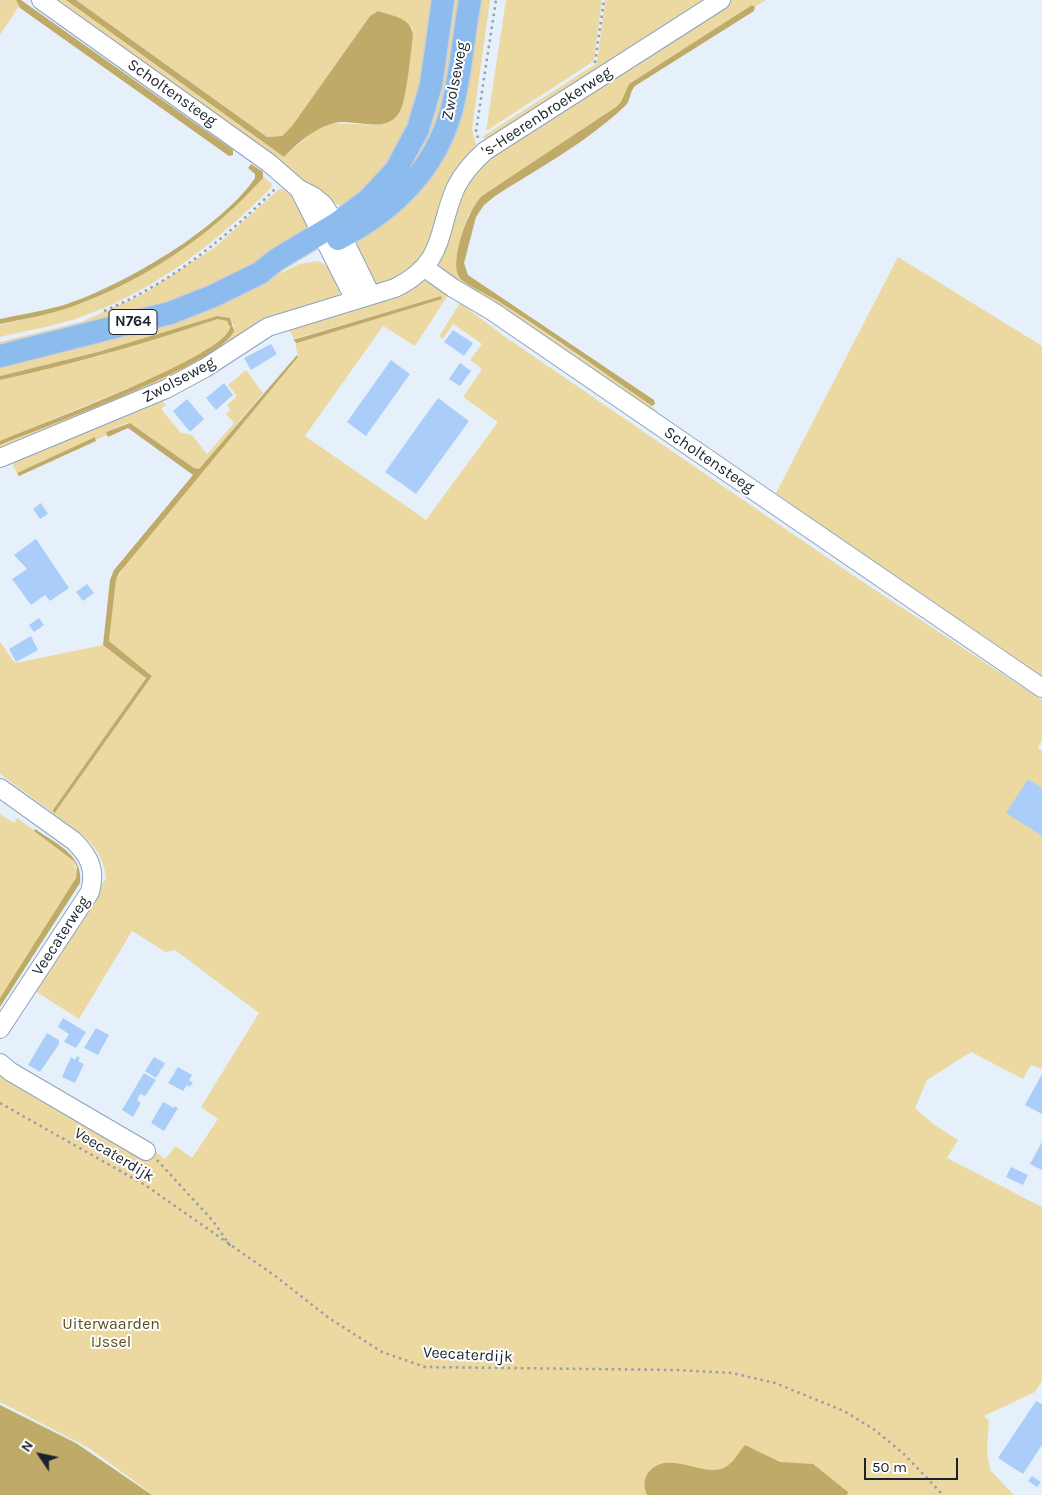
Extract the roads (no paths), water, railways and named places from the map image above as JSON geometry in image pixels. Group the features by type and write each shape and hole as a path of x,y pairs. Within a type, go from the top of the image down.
{"main road":[{"name":"Zwolseweg","path":"332,235 386,182 411,145 423,116 429,94 443,0"},
{"name":"Zwolseweg","path":"0,356 170,313 213,296 260,273 279,270 332,235 382,212 408,190 432,158 451,111 470,0"}],"street":[{"name":"Scholtensteeg","path":"41,0 287,177 300,189 314,196 363,298"},
{"name":"'s-Heerenbroekerweg","path":"425,268 443,233 456,186 482,140 721,0"},
{"name":"Scholtensteeg","path":"425,268 453,288 492,311 1042,688"},
{"path":"363,298 403,284 425,268"},
{"name":"Zwolseweg","path":"0,458 166,389 206,368 268,327 363,298"},
{"name":"Veecaterweg","path":"0,788 85,851 90,861 93,879 90,892 0,1029"},
{"path":"0,1064 146,1151"}],"park label":[{"name":"Uiterwaarden IJssel","path":"111,1333"}]}
